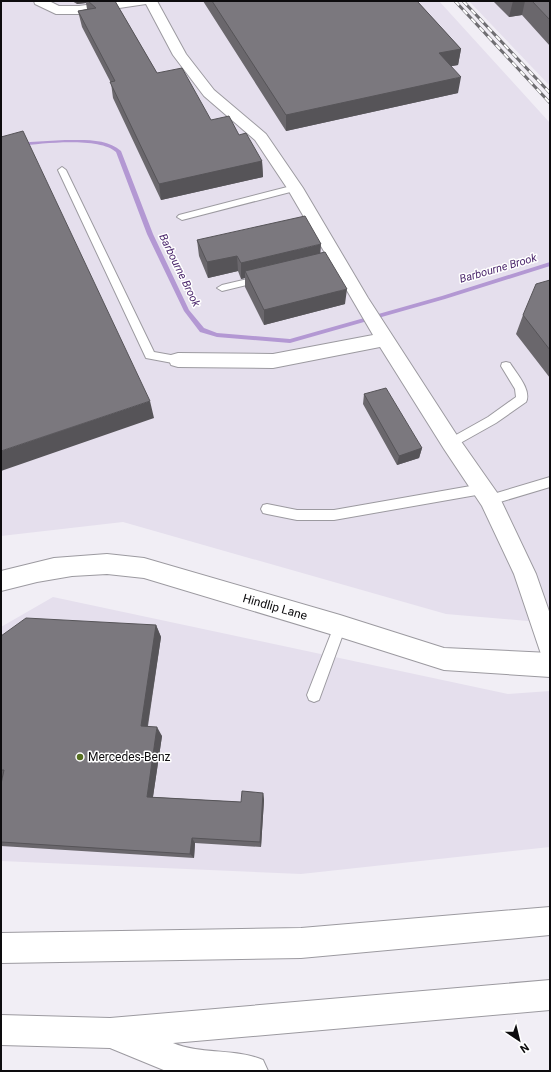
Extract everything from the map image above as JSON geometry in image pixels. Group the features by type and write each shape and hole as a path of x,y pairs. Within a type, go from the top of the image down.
{"main road":[{"path":"40,1 56,10 79,10 144,1"},
{"path":"151,1 180,56 208,92 261,137 295,188 333,261 380,330 451,443 486,494 525,574 550,649"},
{"path":"178,360 273,361 380,330"},
{"name":"Hindlip Lane","path":"1,581 27,573 75,564 121,564 144,568 340,626 444,659 550,665"},
{"path":"1,948 301,942 550,921"},
{"path":"1,1030 110,1033 550,995"},
{"path":"110,1033 187,1064 252,1071"}],"lane":[{"path":"62,170 150,355 178,360"},
{"path":"182,217 295,188"},
{"path":"222,288 268,277"},
{"path":"451,443 508,410 522,399 520,388 506,366"},
{"path":"267,509 297,515 334,515 486,494 550,482"},
{"path":"314,695 340,626"}],"shaded area":[{"path":"1,1 439,1 550,123 550,623 446,614 123,522 1,536"},
{"path":"469,1 550,1 550,86"},
{"path":"53,597 508,694 550,691 550,847 301,874 1,861 1,627"}],"building":[{"path":"88,1 115,1 157,73 182,68 211,120 229,116 239,135 246,133 262,161 159,184 110,82 115,81 78,11 96,8"},
{"path":"212,1 417,1 461,49 439,53 461,77 286,115"},
{"path":"532,1 550,1 550,20"},
{"path":"23,131 150,401 1,451 1,137"},
{"path":"305,216 321,244 241,263 237,256 207,262 197,240"},
{"path":"325,252 347,289 264,310 245,271"},
{"path":"550,280 550,350 523,315 536,284"},
{"path":"386,388 422,448 399,456 364,394"},
{"name":"Mercedes-Benz","path":"26,618 156,625 141,726 157,727 147,797 241,802 242,791 263,793 260,842 192,838 190,854 1,842 1,784 4,770 1,770 1,636"}],"waterway":[{"name":"Barbourne Brook","path":"21,145 78,141 110,145 118,151 150,234 187,311 202,330 217,335 290,341 443,298 550,264"}],"railway":[{"path":"455,1 550,103"},
{"path":"463,1 550,93"}],"place":[{"name":"Mercedes-Benz","path":"80,757"}]}
